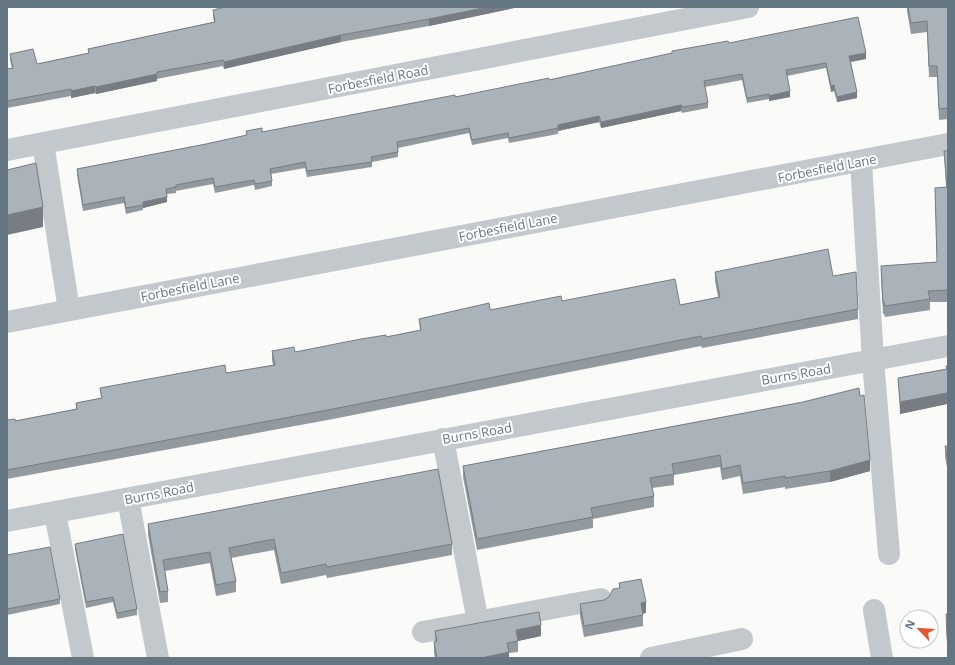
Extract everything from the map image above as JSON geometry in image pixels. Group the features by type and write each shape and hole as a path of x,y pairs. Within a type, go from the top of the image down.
{"street":[{"name":"Forbesfield Road","path":"7,150 748,7"},
{"path":"43,144 69,310"},
{"name":"Forbesfield Lane","path":"7,322 861,162 948,144"},
{"path":"861,162 873,360 889,554"},
{"name":"Burns Road","path":"7,521 948,346"},
{"path":"443,439 478,622"},
{"path":"128,499 158,658"},
{"path":"55,513 84,658"},
{"path":"423,632 601,599"},
{"path":"874,610 882,658"},
{"path":"651,658 742,639"}],"building":[{"path":"225,7 488,7 341,35 224,62 223,60 157,72 157,74 96,87 71,91 71,89 7,101 7,69 13,68 10,54 33,49 37,64 89,53 88,49 215,22 213,10"},
{"path":"908,7 948,7 948,108 939,109 937,66 929,66 927,21 911,23"},
{"path":"858,17 866,53 849,56 857,92 837,97 834,85 831,86 826,63 786,70 790,91 769,96 769,94 747,98 742,74 704,81 708,103 682,107 681,105 601,122 599,116 558,125 558,128 509,138 508,133 472,140 469,128 397,142 398,152 371,157 372,162 307,171 305,162 270,169 272,181 255,184 254,180 215,187 213,178 176,185 176,187 166,189 167,197 143,202 143,205 126,208 124,197 83,205 77,169 247,135 246,131 262,128 262,132 455,95 455,97 549,78 549,80 672,53 672,51 728,41 729,43"},
{"path":"944,151 948,151 948,290 928,291 930,299 885,306 884,302 883,303 881,266 937,262 935,188 947,187"},
{"path":"36,163 43,207 7,215 7,170"},
{"path":"828,249 833,276 856,272 858,309 702,339 701,336 333,409 7,470 7,420 15,419 15,421 77,409 76,403 102,398 100,388 225,365 226,373 275,365 272,351 294,347 295,352 361,339 386,335 386,337 421,330 419,319 489,303 490,310 561,296 562,301 675,279 680,305 720,297 715,272"},
{"path":"946,366 948,366 948,400 947,393 900,402 898,378 947,369"},
{"path":"859,388 860,396 864,395 870,460 830,471 743,483 740,465 722,469 720,455 672,464 674,474 650,478 654,496 591,508 593,517 477,539 463,466 803,402"},
{"path":"945,446 948,446 948,460"},
{"path":"438,469 452,544 327,567 326,564 281,573 274,539 229,548 236,581 216,585 210,552 163,560 168,591 160,592 148,524"},
{"path":"123,534 137,609 117,613 113,597 86,602 75,544"},
{"path":"50,547 60,599 7,609 7,555"},
{"path":"641,579 646,602 641,603 643,615 584,626 580,604 604,600 609,597 613,589 620,588 619,583"},
{"path":"539,612 541,625 516,630 518,641 507,643 509,652 481,658 437,658 434,642 437,641 435,631"},
{"path":"946,614 948,614 948,653"}]}
